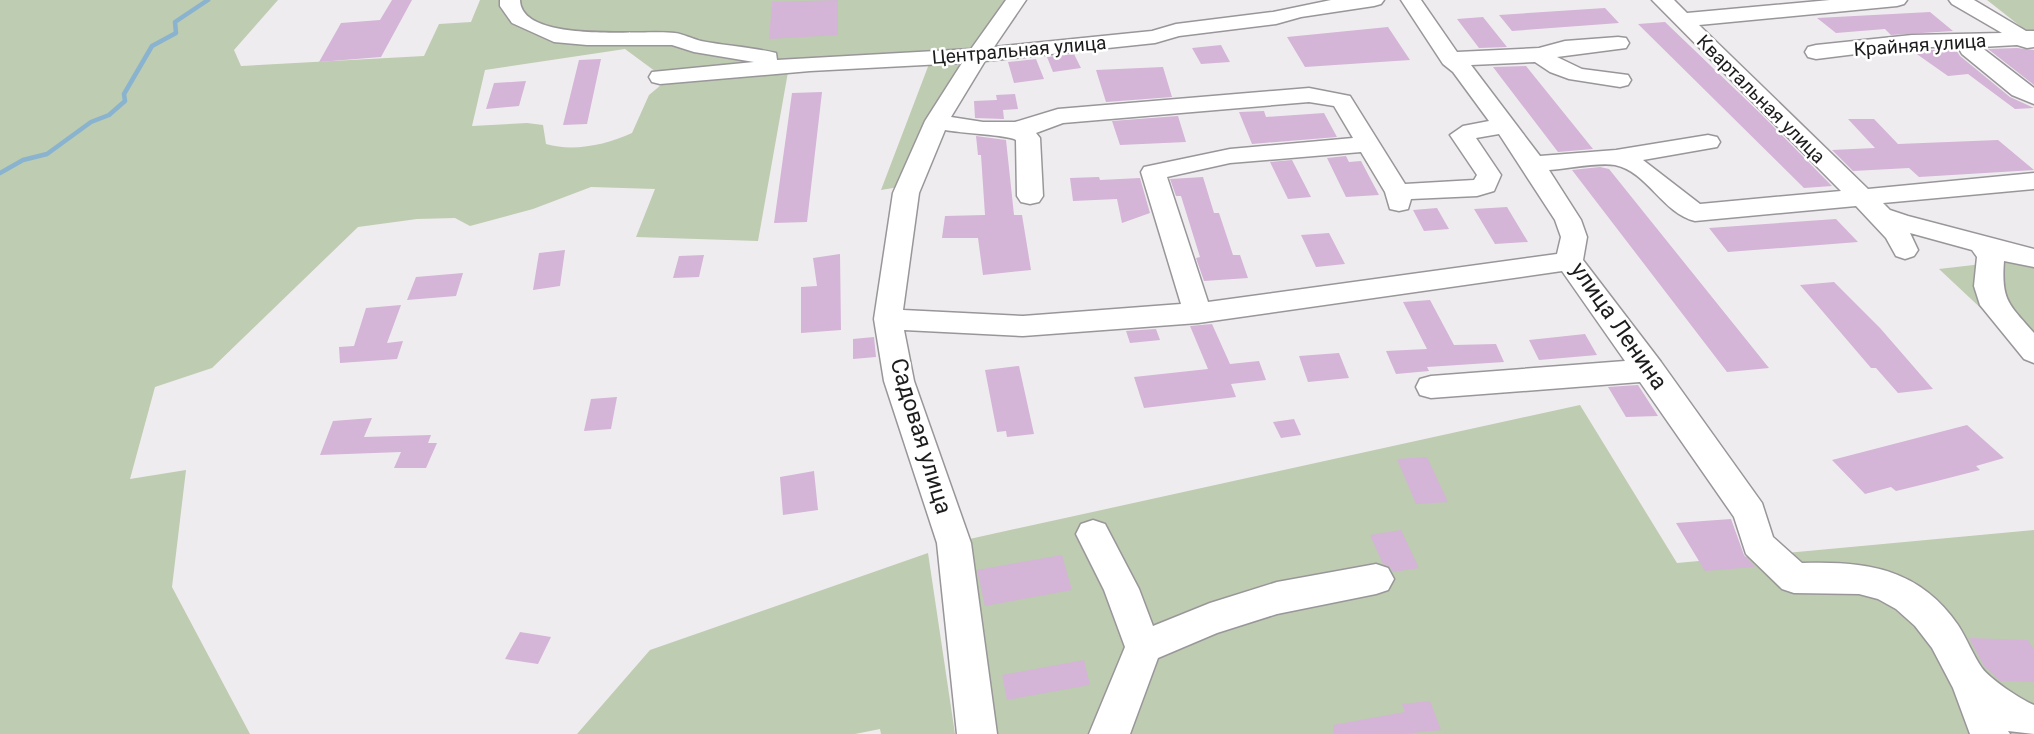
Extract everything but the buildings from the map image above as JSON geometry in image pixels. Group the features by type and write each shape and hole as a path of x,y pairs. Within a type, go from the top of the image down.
{"street":[{"path":"510,0 510,6 519,19 554,36 587,39 675,39 694,46 810,64"},
{"name":"Садовая улица","path":"978,734 954,543 899,381 888,319 906,193 937,121 1016,0"},
{"name":"Центральная улица","path":"660,77 810,64 960,57 1155,37 1176,30 1276,18 1298,11 1374,0"},
{"name":"улица Ленина","path":"1411,0 1451,59 1461,66 1533,164 1568,220 1574,237 1569,261 1650,370 1750,513 1758,544 1794,578 1861,579 1893,590 1919,605 1944,636 1972,684"},
{"name":"Квартальная улица","path":"1662,0 1881,216 1898,235 1905,250"},
{"path":"1681,20 1810,3 1897,0"},
{"path":"1959,0 2030,42"},
{"name":"Крайняя улица","path":"1816,52 1912,41 2030,42"},
{"path":"1967,42 1970,48 2020,90 2034,96"},
{"path":"1451,59 1540,55 1564,48 1618,43"},
{"path":"1540,55 1550,65 1571,73 1620,80"},
{"path":"937,121 962,127 1018,130 1046,124 1058,116 1309,95 1342,101 1370,144 1399,198 1485,185 1489,175 1462,135 1505,126"},
{"path":"1018,130 1028,138 1030,196"},
{"path":"1533,164 1616,158 1708,142"},
{"path":"1198,313 1153,172 1230,156 1370,144"},
{"path":"1616,158 1637,164 1665,186 1683,206 1695,213 2034,181"},
{"path":"1881,216 1910,227 1951,234 2013,257 2034,258"},
{"path":"1981,244 1991,256 1988,286 1994,305 2034,352"},
{"path":"888,319 1023,326 1198,313 1569,261"},
{"path":"1431,387 1650,370"},
{"path":"1093,534 1121,589 1143,647 1123,704 1109,734"},
{"path":"1143,647 1210,619 1277,598 1376,579"},
{"path":"1972,684 2009,713 2034,723"},
{"path":"1972,684 1990,734"}],"green space":[{"path":"0,0 278,0 234,50 241,66 424,56 439,24 471,22 480,0 1010,0 899,187 881,190 929,64 788,72 758,241 636,237 655,189 591,187 533,209 470,226 455,218 417,219 358,227 212,368 155,387 130,479 186,470 172,587 250,734 0,734","holes":["625,49 667,80 649,95 632,133 600,144 578,147 546,144 543,125 527,123 472,126 485,70"]},
{"path":"1987,0 2034,0 2034,37"},
{"path":"2034,258 2034,358 1939,269"},
{"path":"1580,405 1677,563 2034,530 2034,734 992,734 965,540"},
{"path":"928,553 955,734 881,734 880,729 855,734 577,734 650,650"}],"waterway":[{"path":"0,173 23,160 47,154 91,122 109,115 125,101 124,94 152,46 176,33 175,22 208,0"}]}
